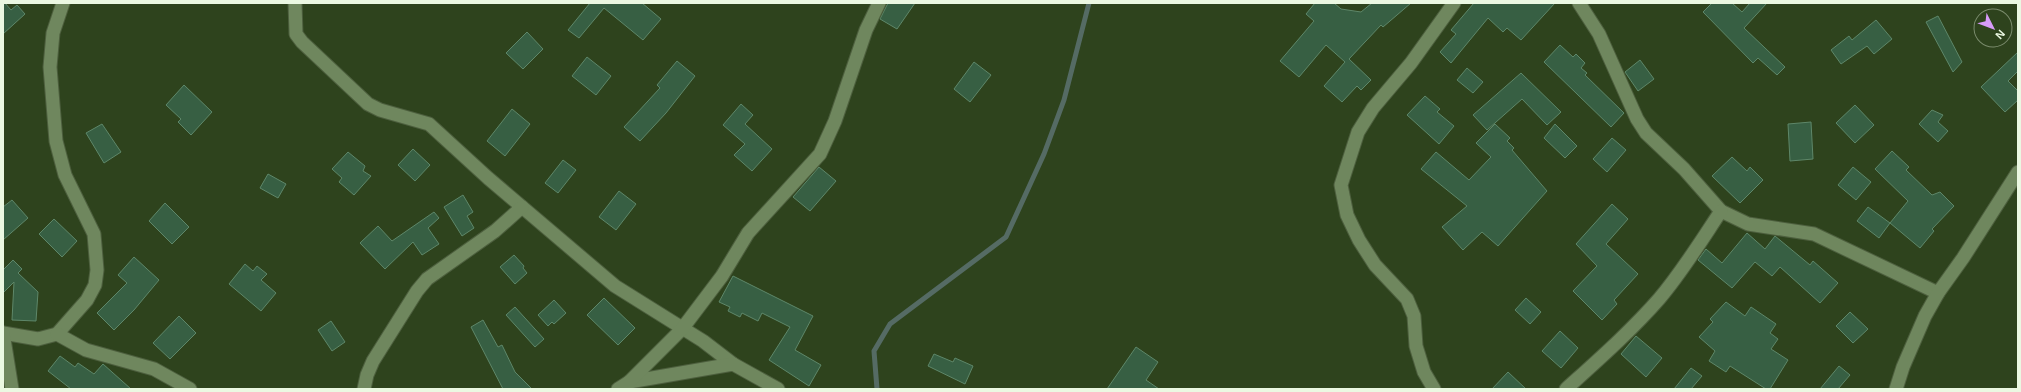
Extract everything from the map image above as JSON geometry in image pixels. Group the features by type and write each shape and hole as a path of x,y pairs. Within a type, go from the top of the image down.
{"street":[{"path":"12,389 3,333 38,339 57,334 87,300 95,285 97,270 94,234 65,175 56,141 50,67 53,33 63,3"},
{"path":"295,3 296,34 302,42 368,104 380,110 429,124 522,207 616,286 703,341 733,364 778,389"},
{"path":"624,385 682,329 722,276 748,233 820,154 835,121 866,30 879,3"},
{"path":"1434,389 1424,372 1416,346 1414,316 1407,299 1375,265 1358,240 1347,215 1341,185 1358,132 1373,108 1411,63 1454,3"},
{"path":"1579,3 1598,34 1637,119 1646,133 1684,169 1721,211 1748,224 1814,234 1938,293"},
{"path":"1896,389 1903,367 1925,316 1938,293 1963,258 2018,172"},
{"path":"364,389 367,375 373,362 417,291 427,280 495,231 522,207"},
{"path":"1566,389 1605,354 1658,299 1689,260 1721,211"},
{"path":"57,334 86,350 154,369 190,389"},
{"path":"624,385 733,364"}],"building":[{"path":"3,3 5,3 11,10 17,5 25,14 3,34"},
{"path":"590,3 642,3 661,19 643,40 604,8 579,38 568,30"},
{"path":"888,3 915,3 897,29 880,19"},
{"path":"1315,3 1334,3 1341,9 1361,12 1372,3 1411,3 1383,27 1381,25 1349,59 1371,80 1361,90 1357,86 1342,102 1324,86 1345,62 1326,45 1299,77 1280,61 1314,21 1306,14"},
{"path":"1474,3 1555,3 1521,40 1507,28 1503,32 1488,18 1451,63 1440,52 1456,34 1451,30"},
{"path":"1712,3 1732,3 1742,12 1750,3 1767,3 1744,28 1785,67 1777,75 1758,58 1753,63 1703,12"},
{"path":"1938,16 1962,62 1953,72 1926,22"},
{"path":"1876,20 1892,39 1874,54 1867,46 1841,64 1831,50 1849,36 1852,40"},
{"path":"527,32 543,49 523,69 506,53"},
{"path":"1560,45 1573,57 1576,54 1585,63 1581,68 1587,73 1585,75 1624,113 1611,127 1544,62"},
{"path":"2018,52 2018,71 2008,81 2018,91 2018,100 2005,112 1981,87"},
{"path":"587,57 611,76 596,95 572,76"},
{"path":"1640,60 1654,79 1638,91 1625,72"},
{"path":"677,61 695,76 666,113 640,141 624,127 660,88 657,85"},
{"path":"974,62 991,75 970,102 954,89"},
{"path":"1467,68 1483,82 1473,93 1457,80"},
{"path":"1521,73 1561,112 1547,125 1522,99 1487,130 1473,115"},
{"path":"184,85 212,112 191,135 178,122 181,119 166,105"},
{"path":"1425,96 1440,109 1437,112 1454,126 1439,144 1407,115"},
{"path":"741,104 753,115 745,124 772,149 752,171 734,155 745,144 723,125"},
{"path":"1855,105 1874,125 1855,143 1836,123"},
{"path":"512,109 530,124 505,156 487,141"},
{"path":"1932,110 1943,115 1938,122 1948,131 1938,142 1919,124"},
{"path":"1811,122 1813,159 1790,161 1788,124"},
{"path":"102,124 121,152 104,163 86,133"},
{"path":"1495,124 1510,138 1507,141 1514,148 1512,150 1547,191 1498,246 1482,232 1463,250 1442,227 1467,206 1421,169 1436,152 1469,180 1491,157 1476,143"},
{"path":"1555,124 1577,146 1565,158 1544,138"},
{"path":"1612,138 1626,150 1607,172 1593,159"},
{"path":"413,149 430,165 415,181 398,165"},
{"path":"1892,151 1909,167 1906,170 1932,195 1940,192 1954,206 1932,229 1934,231 1920,248 1890,223 1908,201 1875,169"},
{"path":"348,152 365,166 363,171 371,176 354,195 339,182 342,178 332,169"},
{"path":"1732,157 1747,171 1750,167 1763,180 1740,203 1712,176"},
{"path":"563,160 576,170 558,193 545,183"},
{"path":"819,167 836,181 810,211 793,197"},
{"path":"1853,167 1871,182 1856,200 1838,185"},
{"path":"268,174 286,184 278,198 260,188"},
{"path":"619,191 636,204 616,230 599,217"},
{"path":"463,195 473,212 467,216 474,228 462,236 444,207"},
{"path":"12,200 28,218 3,240 3,207"},
{"path":"165,203 189,227 172,244 149,221"},
{"path":"1612,204 1628,219 1606,244 1638,274 1614,300 1617,304 1602,320 1573,291 1597,266 1576,244"},
{"path":"1868,207 1890,223 1879,238 1857,221"},
{"path":"434,212 439,218 428,228 439,244 422,255 413,242 385,269 360,243 378,226 392,241"},
{"path":"54,219 77,241 62,257 39,234"},
{"path":"1747,233 1765,249 1775,236 1810,265 1813,261 1838,283 1820,303 1780,267 1772,276 1755,262 1732,288 1698,260 1706,249 1722,263"},
{"path":"514,255 524,266 523,268 527,273 515,284 500,267"},
{"path":"134,257 159,280 134,310 114,330 97,313 127,283 118,275"},
{"path":"13,260 22,269 18,273 38,292 36,321 12,320 14,282 3,293 3,270"},
{"path":"245,264 253,271 257,266 267,274 261,280 276,293 261,311 229,284"},
{"path":"733,276 813,316 795,350 821,365 809,386 769,360 790,327 762,313 758,321 742,313 740,317 728,311 730,307 719,302"},
{"path":"604,298 635,328 618,345 587,315"},
{"path":"1526,298 1541,312 1530,324 1515,310"},
{"path":"554,300 566,313 554,324 552,322 548,326 538,315"},
{"path":"1726,302 1745,316 1751,307 1776,324 1770,333 1778,339 1771,349 1788,360 1770,389 1766,389 1730,366 1726,372 1709,361 1715,351 1699,337 1713,322 1710,319"},
{"path":"515,307 544,339 535,347 506,315"},
{"path":"1850,312 1868,329 1853,343 1836,326"},
{"path":"179,316 196,333 170,359 153,343"},
{"path":"483,320 498,347 502,345 515,372 532,389 503,389 471,327"},
{"path":"331,321 345,342 332,351 318,330"},
{"path":"1560,331 1578,348 1561,368 1542,351"},
{"path":"1636,336 1662,358 1646,377 1621,354"},
{"path":"1136,347 1158,362 1146,380 1159,389 1107,389"},
{"path":"934,354 953,362 955,358 973,366 965,384 928,366"},
{"path":"60,356 75,367 78,363 94,374 103,364 131,389 71,389 48,371"},
{"path":"1839,366 1850,375 1838,389 1820,389"},
{"path":"1691,368 1702,376 1691,389 1674,389"},
{"path":"1508,372 1526,389 1492,389"}],"waterway":[{"path":"877,389 874,351 890,324 1006,237 1044,154 1064,100 1089,3"}]}
